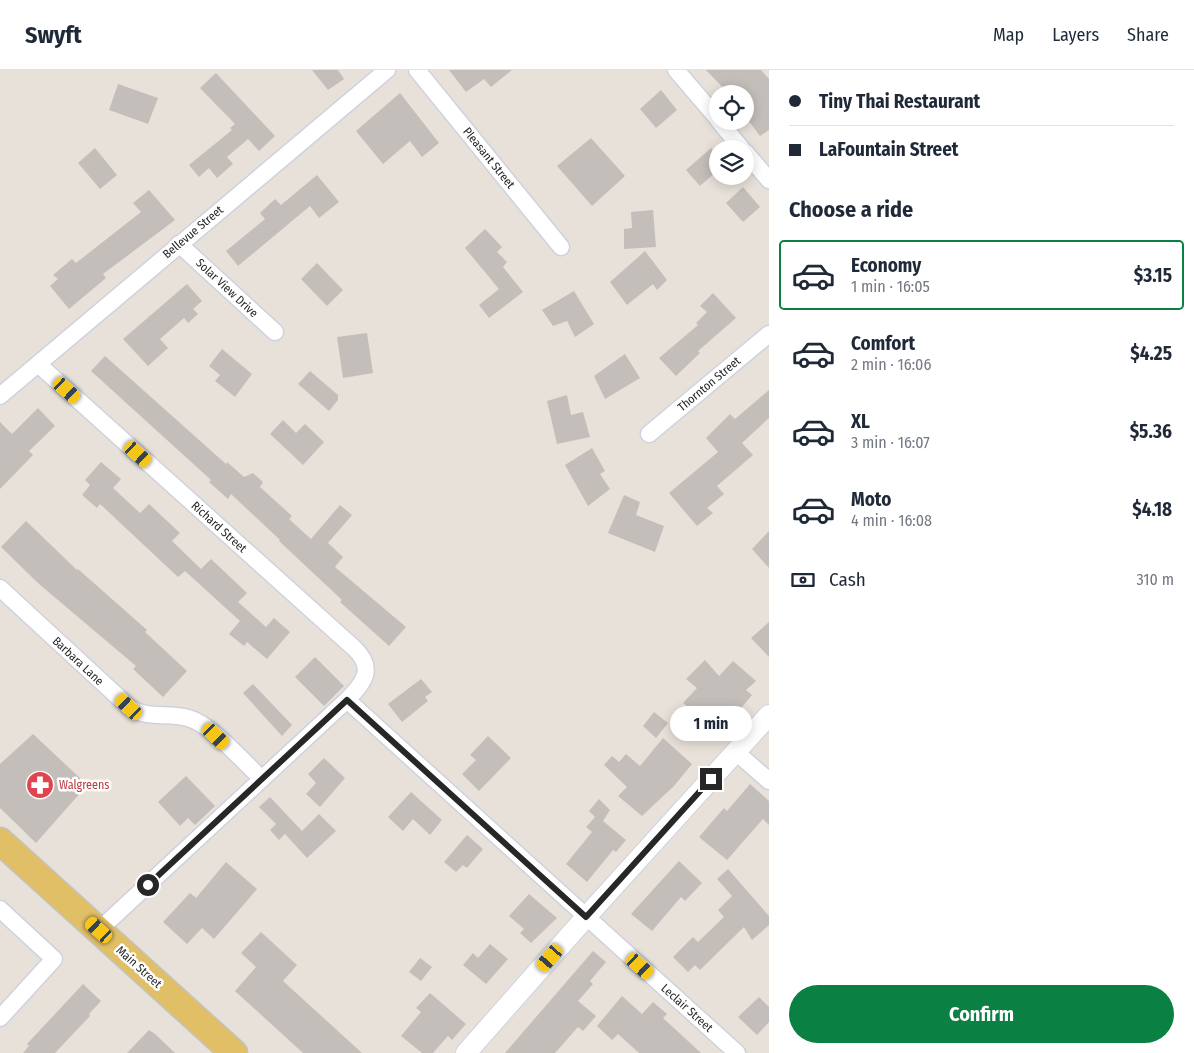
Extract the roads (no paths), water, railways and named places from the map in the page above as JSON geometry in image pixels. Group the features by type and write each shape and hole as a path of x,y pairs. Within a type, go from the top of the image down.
{"main road":[{"name":"Main Street","path":"0,841 234,1053"}],"street":[{"name":"Bellevue Street","path":"0,396 387,70"},
{"name":"Pleasant Street","path":"417,70 561,247"},
{"path":"676,70 709,109"},
{"path":"726,130 735,140"},
{"path":"754,162 769,180"},
{"name":"Solar View Drive","path":"179,244 275,332"},
{"name":"Thornton Street","path":"649,434 769,334"},
{"name":"Richard Street","path":"38,364 358,652 366,665 366,675 347,700"},
{"name":"Barbara Lane","path":"0,588 129,707 143,715 179,716 198,722 262,779"},
{"path":"99,930 347,700"},
{"name":"Leclair Street","path":"347,700 737,1053"},
{"path":"466,1053 586,917 769,716"},
{"path":"736,752 769,781"},
{"path":"0,909 54,959 0,1018"}],"place":[{"name":"Walgreens","path":"40,785"}]}
